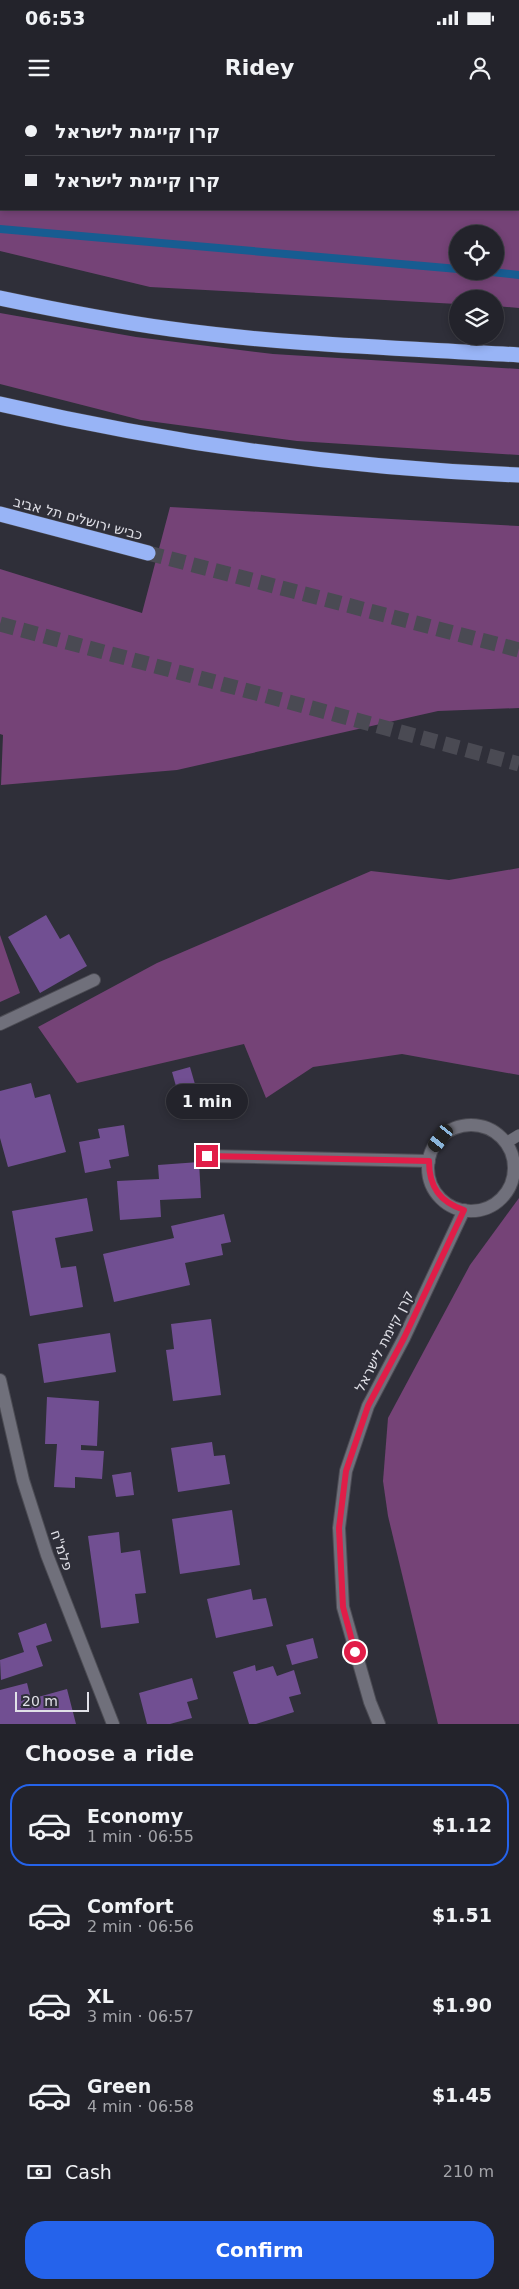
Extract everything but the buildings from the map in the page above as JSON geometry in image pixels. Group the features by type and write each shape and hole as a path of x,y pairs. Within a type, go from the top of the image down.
{"highway":[{"path":"0,298 68,312 172,329 281,340 519,355"},
{"path":"4,405 141,434 267,455 366,466 519,475"},
{"name":"כביש ירושלים תל אביב","path":"0,514 148,553"}],"street":[{"path":"0,1024 94,980"},
{"path":"468,1125 482,1126 496,1132 506,1143 513,1156 514,1171 511,1185 503,1197 491,1206 477,1211 451,1206 440,1198 433,1187 429,1174 429,1161 433,1148 441,1138 453,1129 468,1125"},
{"path":"207,1156 429,1161"},
{"name":"קרן קיימת לישראל","path":"380,1724 370,1702 343,1607 339,1528 346,1471 368,1406 404,1338 464,1210"},
{"name":"פלמ\"ח","path":"0,1380 23,1480 44,1546 113,1724"}],"lane":[{"path":"506,1143 519,1135"}],"shaded area":[{"path":"0,210 519,210 519,308 504,307 504,290 449,290 449,304 150,287 0,251"},
{"path":"0,313 136,337 273,354 519,369 519,455 297,441 141,420 0,384"},
{"path":"170,507 519,526 519,708 438,711 177,770 1,785 3,735 0,734 0,569 142,613"},
{"path":"519,868 519,1075 402,1054 313,1067 266,1098 244,1044 77,1083 38,1027 157,963 371,871 449,880"},
{"path":"0,935 20,993 0,1002"},
{"path":"519,1198 519,1724 438,1724 388,1516 383,1481 388,1418 470,1265"}],"waterway":[{"path":"0,229 449,268"},
{"path":"504,273 519,275"}],"tunnel":[{"path":"148,553 519,650"},
{"path":"0,624 519,764"}],"route":[{"path":"207,1156 429,1161 429,1174 433,1187 440,1198 451,1206 464,1210 404,1338 368,1406 346,1471 339,1528 343,1607 355,1652"}]}
